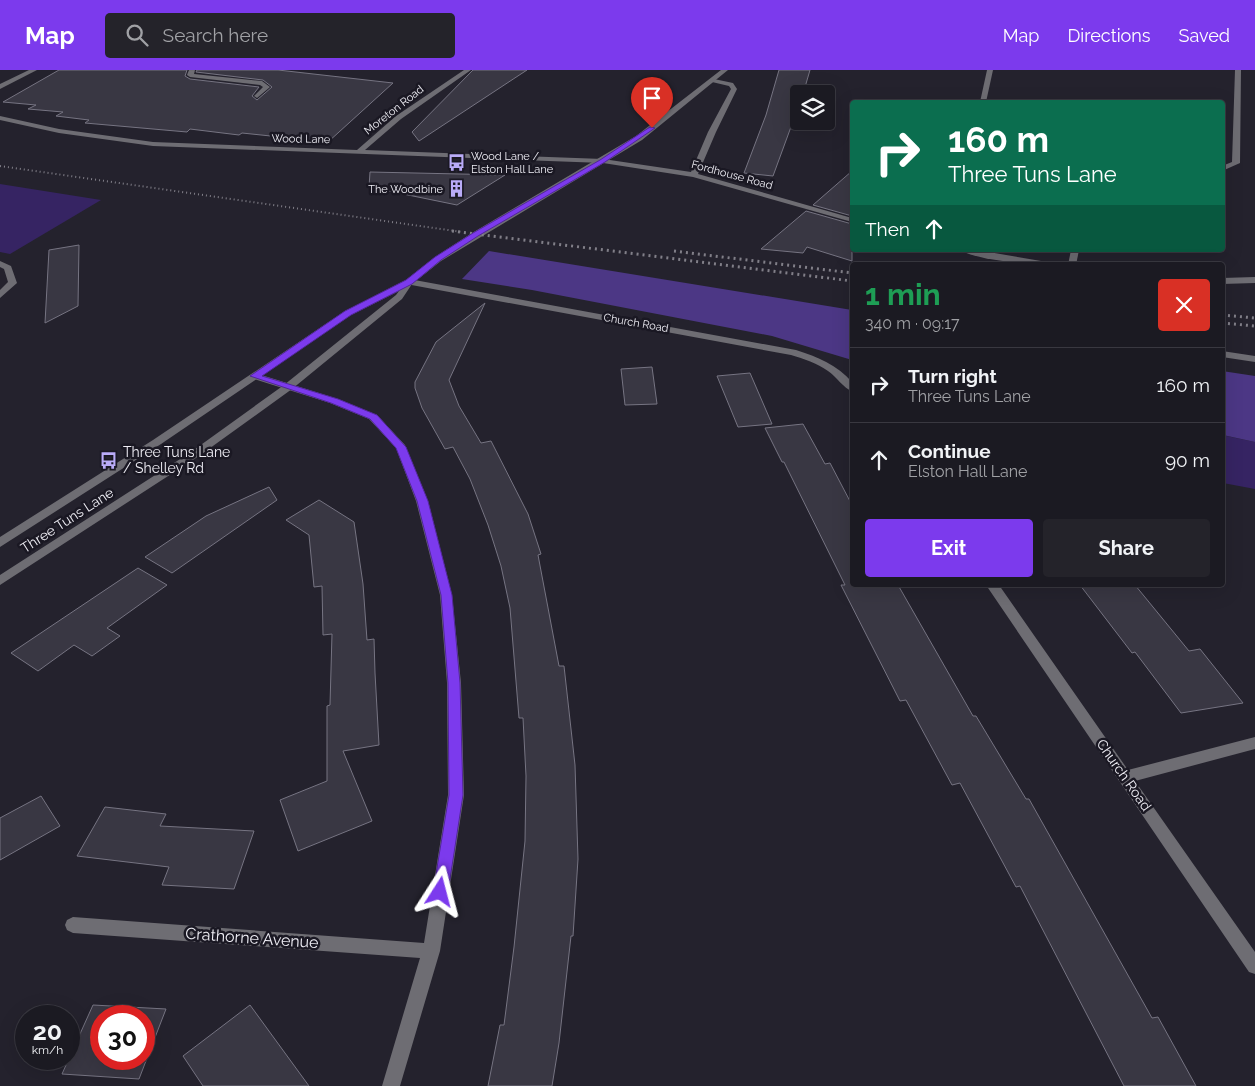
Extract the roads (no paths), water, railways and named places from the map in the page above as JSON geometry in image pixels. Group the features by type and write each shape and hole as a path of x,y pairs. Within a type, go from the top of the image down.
{"street":[{"path":"0,87 34,70"},
{"path":"192,70 190,75 262,83 267,86 257,96"},
{"name":"Moreton Road","path":"360,151 412,106 468,70"},
{"name":"Three Tuns Lane","path":"0,543 157,442 348,313 409,282 438,259 475,235 639,138 714,81 725,70"},
{"path":"983,100 990,70"},
{"path":"1225,167 1236,163 1238,70"},
{"path":"694,176 712,132 734,89 731,84 714,81"},
{"name":"Wood Lane","path":"0,118 59,131 153,144 603,161"},
{"name":"Fordhouse Road","path":"603,161 694,176 850,219"},
{"path":"974,252 1028,262"},
{"path":"0,264 8,268 13,283 0,295"},
{"path":"1225,281 1255,280"},
{"name":"Three Tuns Lane","path":"0,581 195,454 288,387 399,297 409,282"},
{"name":"Church Road","path":"409,282 793,352 822,361 842,376 850,386"},
{"path":"1225,354 1255,359"},
{"path":"254,376 334,401 373,417 401,447 422,501 446,595 454,683 456,795 431,950 391,1086"},
{"name":"Church Road","path":"993,587 1255,966"},
{"path":"1126,777 1255,743"},
{"name":"Crathorne Avenue","path":"73,925 431,950"}],"railway":[{"path":"0,166 462,232"},
{"path":"452,231 850,281"},
{"path":"674,251 850,273"},
{"path":"1225,315 1255,318"},
{"path":"1225,323 1255,326"}],"place":[{"name":"Wood Lane / Elston Hall Lane","path":"457,162"},
{"name":"The Woodbine","path":"457,189"},
{"name":"Three Tuns Lane / Shelley Rd","path":"109,460"}]}
